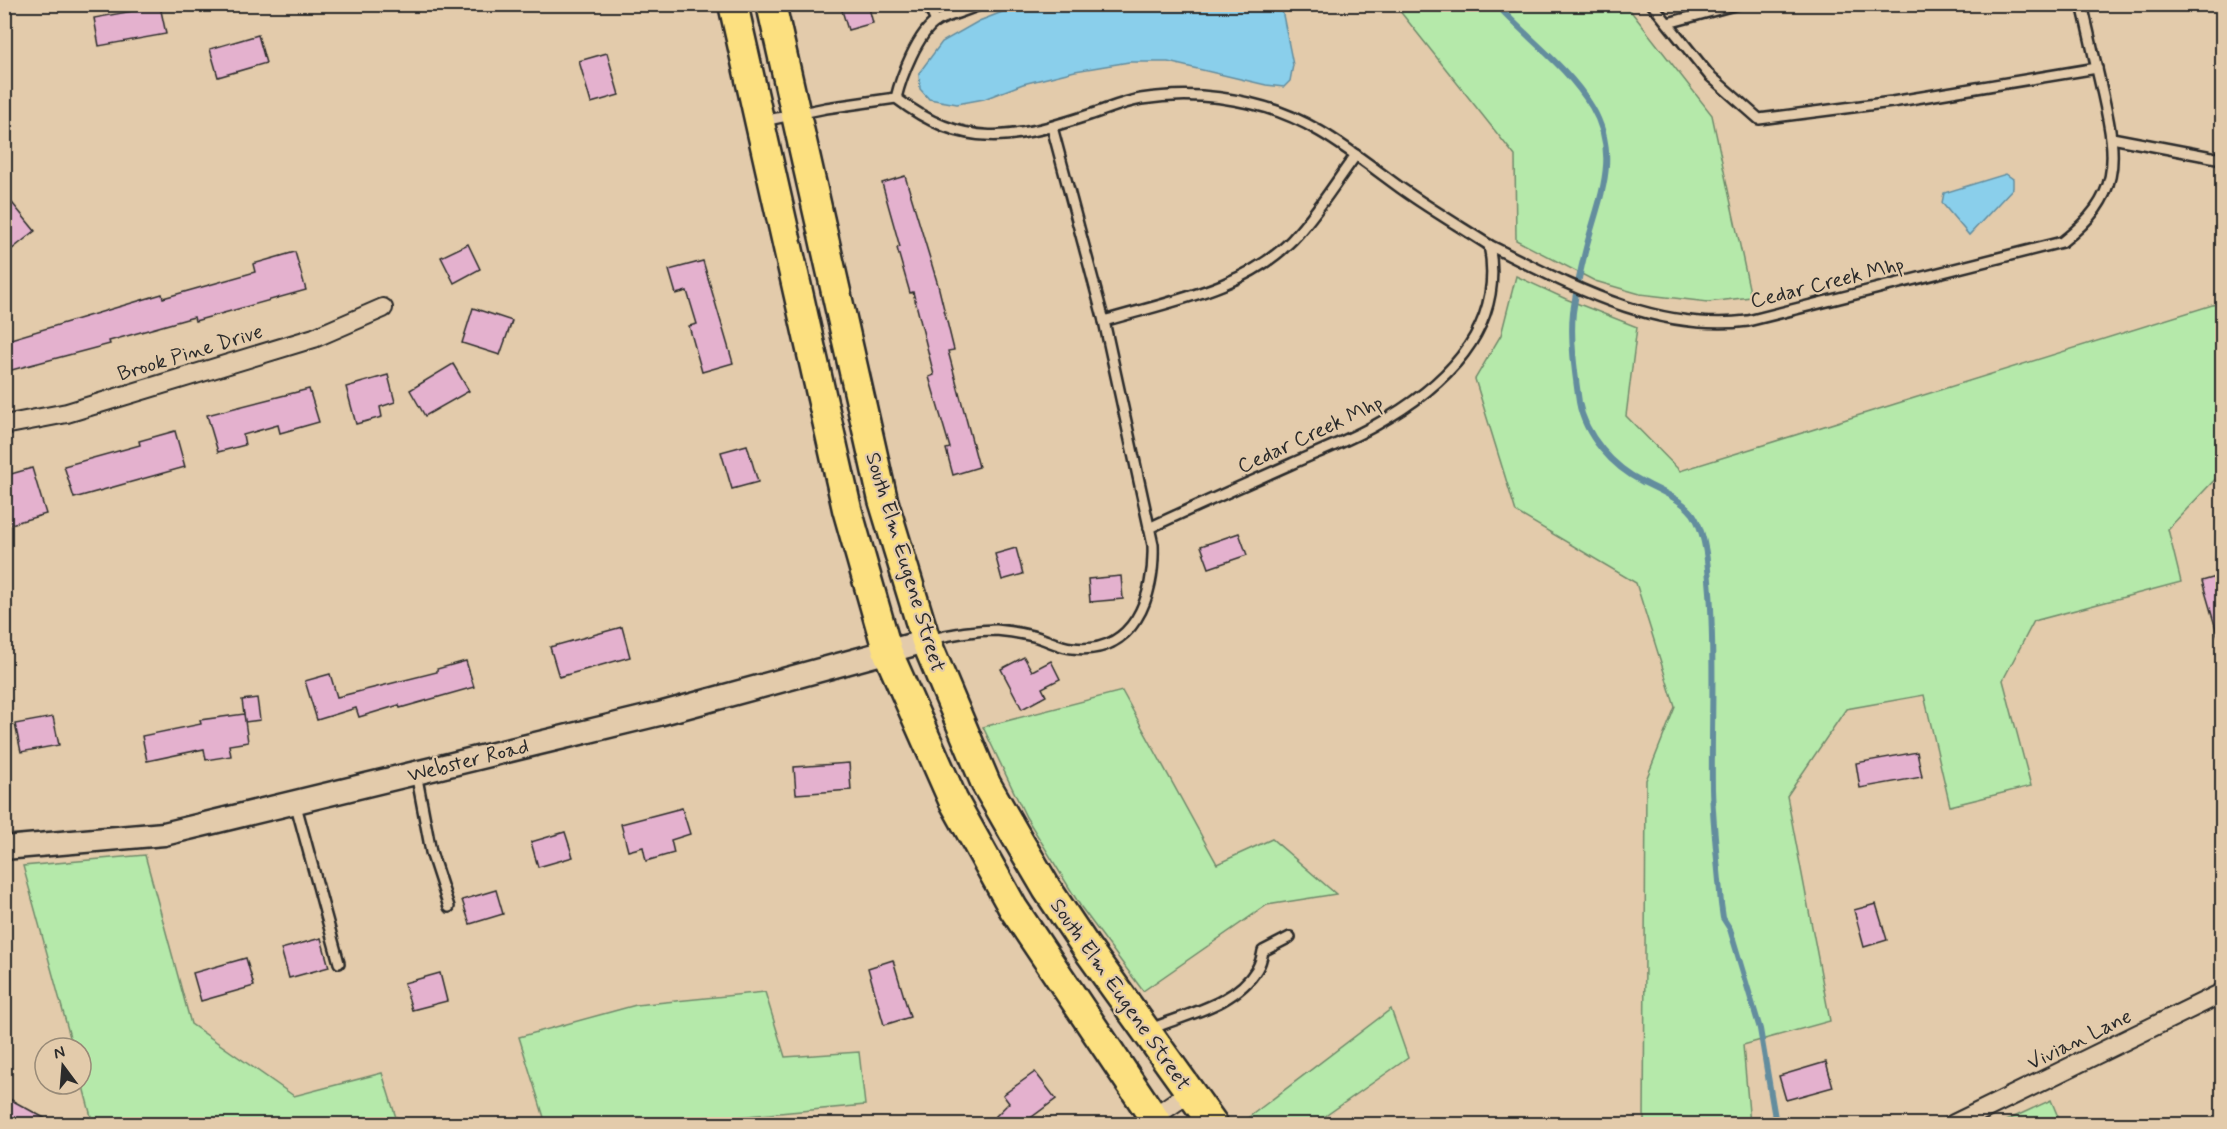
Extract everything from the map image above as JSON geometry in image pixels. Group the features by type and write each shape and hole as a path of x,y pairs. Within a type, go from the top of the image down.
{"main road":[{"name":"South Elm Eugene Street","path":"734,4 847,509 888,652 953,800 1013,908 1152,1122"},
{"name":"South Elm Eugene Street","path":"771,4 883,500 926,641 986,784 1047,889 1213,1125"}],"street":[{"name":"Brook Pine Drive","path":"4,425 67,413 314,338 383,308"},
{"name":"Webster Road","path":"4,848 165,834 659,714 926,641"},
{"name":"Vivian Lane","path":"1954,1125 2223,993"},
{"path":"1152,1122 1190,1092"}],"lane":[{"path":"928,4 936,22"},
{"path":"761,122 897,98 901,79 913,52 936,22 981,4"},
{"path":"1652,4 1709,75 1758,119 1892,102 2097,68"},
{"path":"1668,23 1738,4"},
{"name":"Cedar Creek Mhp","path":"897,98 931,121 970,134 1002,136 1022,135 1052,127 1138,99 1163,96 1214,98 1252,103 1290,114 1324,132 1408,193 1490,244 1545,273 1632,310 1657,317 1696,323 1748,321 2062,242 2083,226 2103,198 2113,164 2112,138 2082,4"},
{"path":"926,641 953,634 998,630 1032,635 1071,648 1092,649 1105,645 1129,630 1143,607 1149,590 1154,563 1153,545 1104,321 1052,127"},
{"path":"2112,138 2223,159"},
{"path":"1104,321 1228,284 1257,268 1276,255 1299,232 1356,155"},
{"name":"Cedar Creek Mhp","path":"1149,528 1372,427 1407,406 1429,389 1458,360 1482,327 1493,282 1490,244"},
{"path":"416,773 431,852 449,908"},
{"path":"295,802 339,963"},
{"path":"1146,1031 1208,1008 1235,993 1257,969 1263,951 1290,937"}],"green space":[{"path":"1395,5 1626,5 1712,115 1751,297 1708,302 1640,294 1595,281 1516,240 1515,156"},
{"path":"1516,276 1637,327 1626,416 1680,471 2222,302 2222,472 2168,529 2181,582 2034,621 2003,680 2031,786 1950,806 1924,695 1846,709 1787,796 1830,1021 1743,1045 1750,1124 1644,1124 1646,780 1675,707 1636,583 1516,512 1475,379 1501,335"},
{"path":"1122,691 1217,864 1272,839 1336,894 1267,905 1143,991 1081,907 1026,817 983,727"},
{"path":"145,855 191,1024 294,1096 382,1073 398,1124 93,1124 86,1096 93,1096 93,1036 70,1036 23,866"},
{"path":"765,992 785,1057 859,1052 865,1105 726,1118 699,1124 546,1124 519,1037 636,1005"},
{"path":"1391,1009 1408,1058 1314,1124 1241,1123"},
{"path":"2051,1100 2061,1124 1999,1124"}],"water":[{"path":"1023,4 1281,5 1293,65 1290,81 1284,87 1266,85 1168,62 1129,62 1075,71 1023,84 984,99 957,104 929,99 920,89 919,73 942,42 979,21"},
{"path":"2006,174 2013,179 2013,188 1969,235 1942,203 1944,193"}],"building":[{"path":"840,4 868,4 873,23 848,30"},
{"path":"160,6 166,34 99,46 94,18"},
{"path":"258,35 266,63 218,77 210,49"},
{"path":"607,53 619,95 591,103 579,61"},
{"path":"905,176 938,285 954,350 948,351 979,467 953,475 946,449 950,448 929,377 934,375 913,292 910,293 897,248 900,247 882,183"},
{"path":"4,193 35,231 11,250 4,242"},
{"path":"468,244 480,269 454,283 441,257"},
{"path":"295,252 306,290 195,321 194,317 109,341 110,344 4,372 4,341 162,294 163,298 255,272 253,264"},
{"path":"703,261 733,363 702,372 689,326 697,324 687,291 676,294 669,270"},
{"path":"473,308 512,321 500,355 462,343"},
{"path":"453,364 469,391 425,416 410,390"},
{"path":"388,375 395,402 380,407 382,417 356,424 346,387"},
{"path":"309,389 319,422 280,433 278,425 243,435 245,445 218,452 207,415"},
{"path":"175,431 185,467 74,498 64,466 140,445 139,441"},
{"path":"747,445 758,482 732,489 721,452"},
{"path":"32,468 46,514 4,526 4,476"},
{"path":"1239,533 1247,555 1209,568 1201,546"},
{"path":"1016,548 1023,574 1002,580 995,554"},
{"path":"2223,575 2223,635 2218,636 2202,581"},
{"path":"1121,576 1123,599 1090,602 1088,579"},
{"path":"622,627 630,657 559,677 550,647"},
{"path":"1024,657 1032,671 1051,661 1060,679 1042,688 1046,696 1022,709 1001,669"},
{"path":"466,661 474,687 359,717 356,708 317,720 305,681 330,674 337,697 437,672 437,669"},
{"path":"257,698 260,720 245,722 242,700"},
{"path":"244,714 248,742 229,745 231,756 206,760 204,749 147,761 142,736 201,724 200,720"},
{"path":"53,717 59,745 21,752 15,724"},
{"path":"1917,752 1922,777 1860,788 1856,763"},
{"path":"849,763 851,790 796,794 794,767"},
{"path":"682,808 690,834 671,840 674,853 646,861 643,847 628,851 621,824"},
{"path":"565,832 573,857 538,867 531,842"},
{"path":"496,890 503,914 470,924 462,900"},
{"path":"1876,904 1887,940 1864,947 1854,910"},
{"path":"321,938 329,967 289,978 281,949"},
{"path":"246,958 254,986 201,1001 193,973"},
{"path":"893,960 910,1017 884,1025 868,968"},
{"path":"440,973 447,1001 412,1010 404,983"},
{"path":"1826,1062 1833,1087 1786,1100 1779,1076"},
{"path":"1035,1072 1056,1099 1021,1125 987,1125 1009,1103 1003,1095"},
{"path":"4,1096 57,1125 4,1125"}],"waterway":[{"path":"1496,4 1560,66 1592,107 1601,125 1605,143 1605,177 1584,256 1572,323 1579,402 1587,427 1611,459 1632,476 1687,507 1696,519 1703,536 1708,565 1711,617 1712,789 1721,904 1723,918 1730,929 1760,1029 1776,1124"}]}
